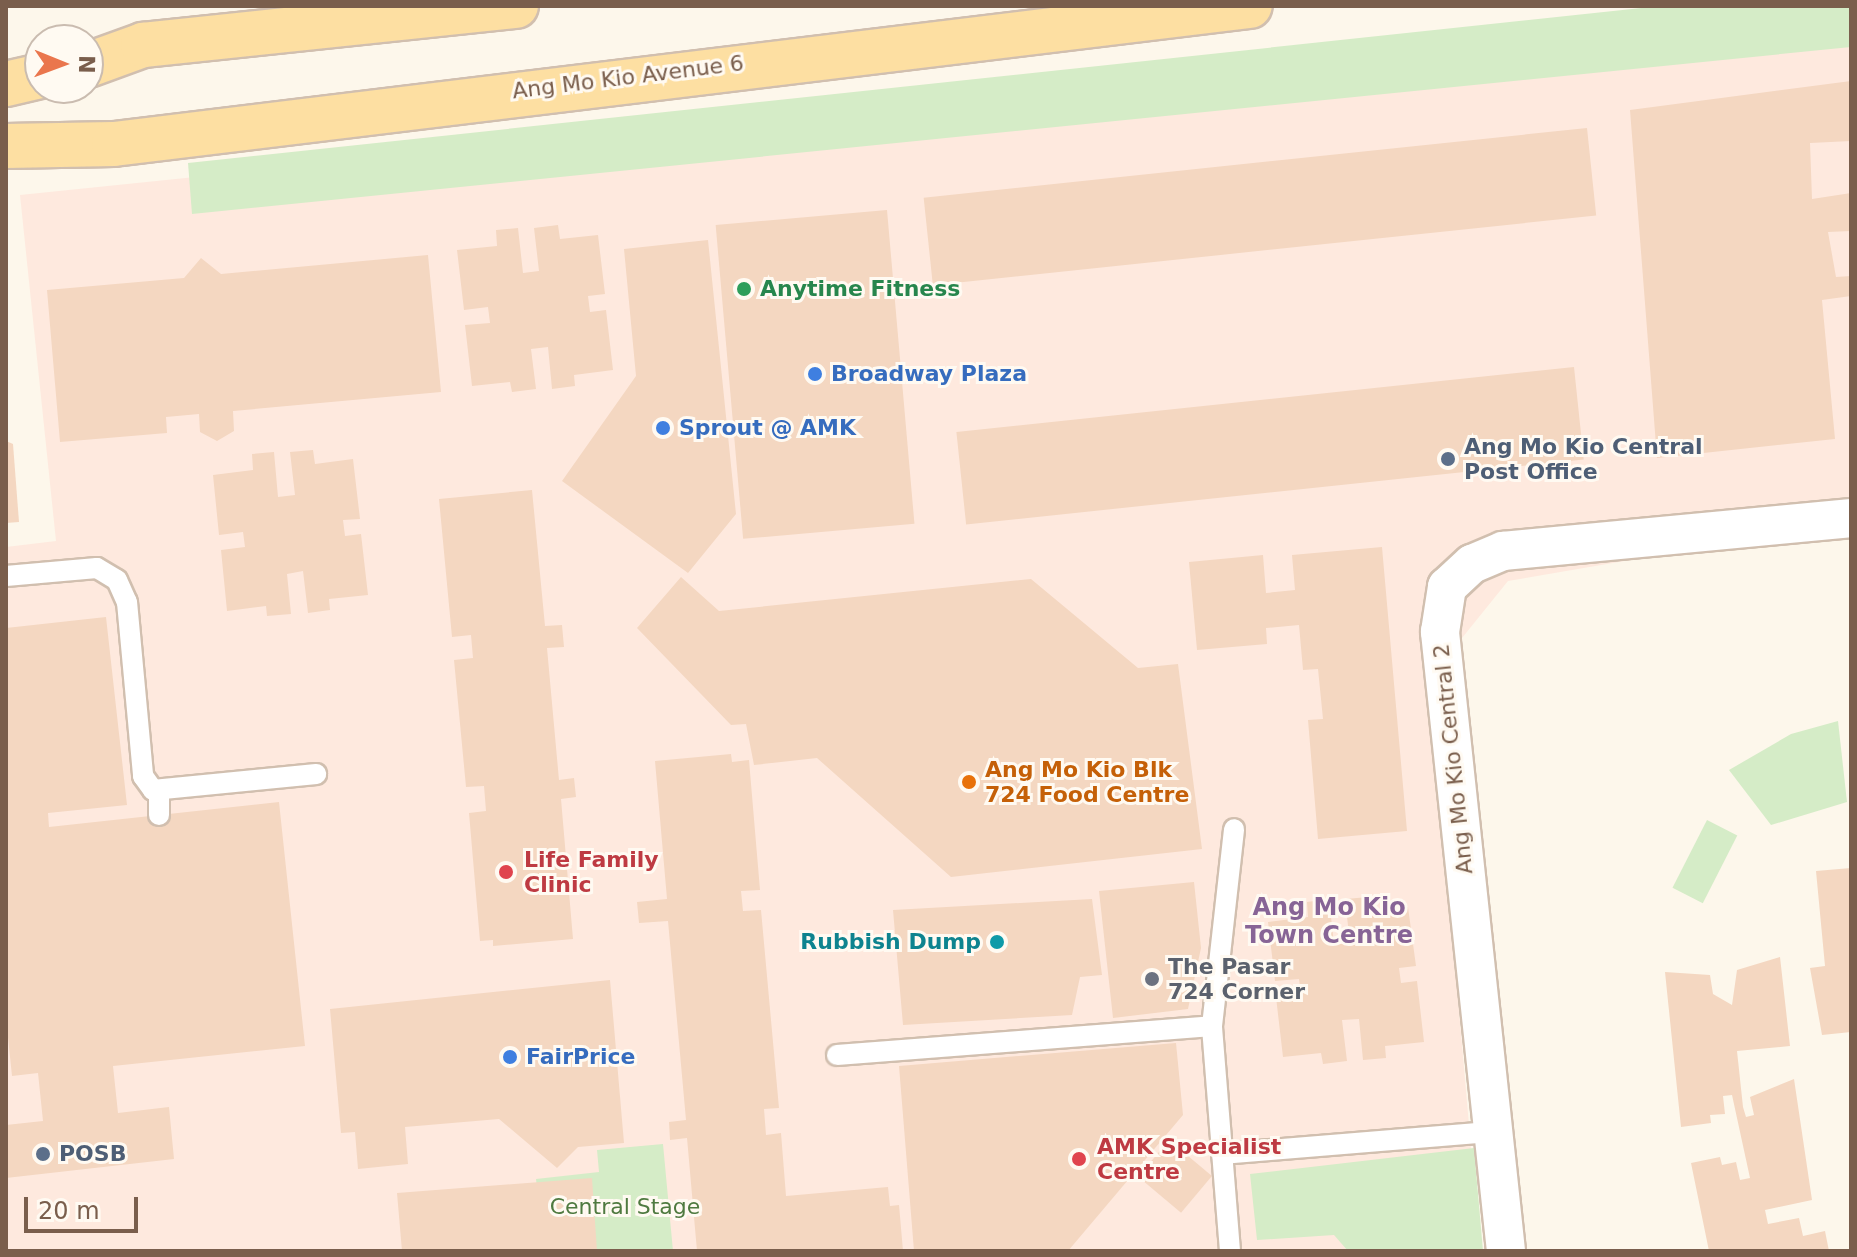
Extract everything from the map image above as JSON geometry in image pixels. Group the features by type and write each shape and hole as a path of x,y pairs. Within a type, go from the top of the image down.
{"main road":[{"path":"104,59 143,45 271,37 516,6"},
{"name":"Ang Mo Kio Avenue 6","path":"6,146 114,144 1250,6"}],"street":[{"name":"Ang Mo Kio Central 2","path":"1506,1251 1440,632 1447,587 1472,564 1503,551 1851,518"}],"lane":[{"path":"6,576 97,568 117,580 127,602 132,768 159,793 159,815"},
{"path":"159,793 316,774"},
{"path":"1230,1251 1212,1026 1234,829"},
{"path":"837,1055 1212,1026"},
{"path":"1222,1154 1492,1132"}],"shaded area":[{"name":"Ang Mo Kio Town Centre","path":"1851,6 1851,522 1508,581 1462,638 1449,896 1480,1251 6,1251 6,547 56,541 20,195"}],"green space":[{"path":"1660,6 1851,6 1851,47 192,214 188,163"},
{"path":"1838,721 1847,802 1771,825 1729,770 1791,734"},
{"path":"1707,820 1737,835 1703,903 1672,888"},
{"name":"Central Stage","path":"663,1144 673,1251 544,1251 536,1179 599,1172 597,1150"},
{"path":"1474,1148 1483,1251 1348,1251 1334,1235 1257,1240 1250,1174"}],"building":[{"path":"1851,81 1851,141 1810,143 1812,199 1851,193 1851,231 1828,232 1836,277 1851,276 1851,296 1822,300 1835,439 1657,458 1630,110"},
{"path":"1587,128 1596,216 933,285 924,198"},
{"name":"Broadway Plaza","path":"887,210 914,524 743,539 716,225"},
{"path":"558,225 560,239 598,235 605,294 588,296 590,312 606,310 613,370 574,375 575,386 552,389 548,347 531,349 536,389 512,392 510,382 472,386 465,325 490,323 488,307 464,310 457,250 497,246 496,230 518,228 523,273 539,271 534,228"},
{"name":"Sprout @ AMK","path":"708,240 736,514 688,573 562,481 636,376 624,249"},
{"path":"428,255 441,392 233,411 234,431 217,441 200,432 199,414 166,417 167,433 60,442 47,290 184,278 201,258 221,274"},
{"path":"1574,367 1584,459 966,524 956,432"},
{"path":"6,441 13,444 19,522 6,523"},
{"path":"313,450 315,464 353,459 360,519 343,520 345,536 361,534 368,595 329,599 330,610 308,613 303,571 287,574 291,614 267,616 266,606 227,611 221,550 245,547 243,532 219,535 213,475 253,470 252,454 274,452 278,497 295,495 290,452"},
{"path":"532,490 545,626 562,625 564,647 547,648 559,780 574,778 576,797 561,799 573,939 493,946 493,940 480,941 469,813 486,811 484,786 466,787 454,660 473,658 471,635 452,637 439,499"},
{"path":"1382,547 1407,831 1318,839 1308,720 1323,719 1318,669 1303,670 1299,625 1266,628 1267,644 1197,650 1189,562 1263,555 1266,593 1295,590 1292,555"},
{"path":"681,577 719,611 1031,579 1138,668 1178,664 1202,849 951,877 817,758 754,765 746,724 731,725 637,628"},
{"path":"106,617 127,805 48,813 49,827 279,802 305,1046 113,1066 118,1113 169,1107 174,1159 6,1178 6,1125 43,1121 38,1073 12,1076 6,1018 6,628"},
{"path":"731,754 732,762 749,760 760,890 741,891 743,911 761,910 779,1108 764,1109 766,1135 781,1133 786,1196 888,1187 890,1206 899,1205 903,1251 697,1251 687,1138 670,1140 669,1122 686,1120 668,921 639,923 637,902 667,899 655,761"},
{"path":"1851,868 1851,1032 1822,1035 1810,968 1825,966 1816,871"},
{"name":"The Pasar 724 Corner","path":"1194,882 1201,948 1188,1009 1113,1018 1099,891"},
{"path":"1369,897 1371,911 1408,907 1416,966 1399,968 1401,983 1417,981 1424,1042 1385,1046 1386,1058 1363,1060 1359,1019 1342,1020 1347,1061 1323,1064 1321,1053 1283,1057 1276,997 1301,994 1299,979 1275,981 1268,922 1308,917 1307,902 1329,899 1334,944 1350,943 1345,899"},
{"name":"Rubbish Dump","path":"1092,899 1102,975 1080,977 1072,1015 903,1025 893,910"},
{"path":"1780,957 1790,1046 1737,1051 1743,1107 1746,1117 1754,1115 1750,1097 1794,1079 1812,1200 1765,1210 1768,1224 1799,1218 1803,1236 1825,1231 1829,1251 1709,1251 1691,1163 1720,1157 1722,1165 1736,1162 1740,1180 1750,1178 1732,1095 1723,1096 1725,1114 1710,1115 1711,1123 1681,1127 1665,972 1710,975 1713,994 1732,1005 1737,970"},
{"path":"610,980 624,1143 578,1147 557,1168 499,1119 405,1127 408,1164 358,1169 355,1132 341,1133 330,1009"},
{"path":"1176,1043 1183,1115 1068,1251 914,1251 899,1066"},
{"path":"1169,1140 1212,1176 1181,1213 1138,1177"},
{"path":"592,1178 597,1251 402,1251 397,1193"}],"place":[{"name":"Anytime Fitness","path":"744,289"},
{"name":"Broadway Plaza","path":"815,374"},
{"name":"Sprout @ AMK","path":"663,428"},
{"name":"Ang Mo Kio Central Post Office","path":"1448,459"},
{"name":"Ang Mo Kio Blk 724 Food Centre","path":"969,782"},
{"name":"Life Family Clinic","path":"506,872"},
{"name":"Rubbish Dump","path":"997,942"},
{"name":"The Pasar 724 Corner","path":"1152,979"},
{"name":"FairPrice","path":"510,1057"},
{"name":"POSB","path":"43,1154"},
{"name":"AMK Specialist Centre","path":"1079,1159"}],"district":[{"name":"Ang Mo Kio Town Centre","path":"1329,922"}]}
